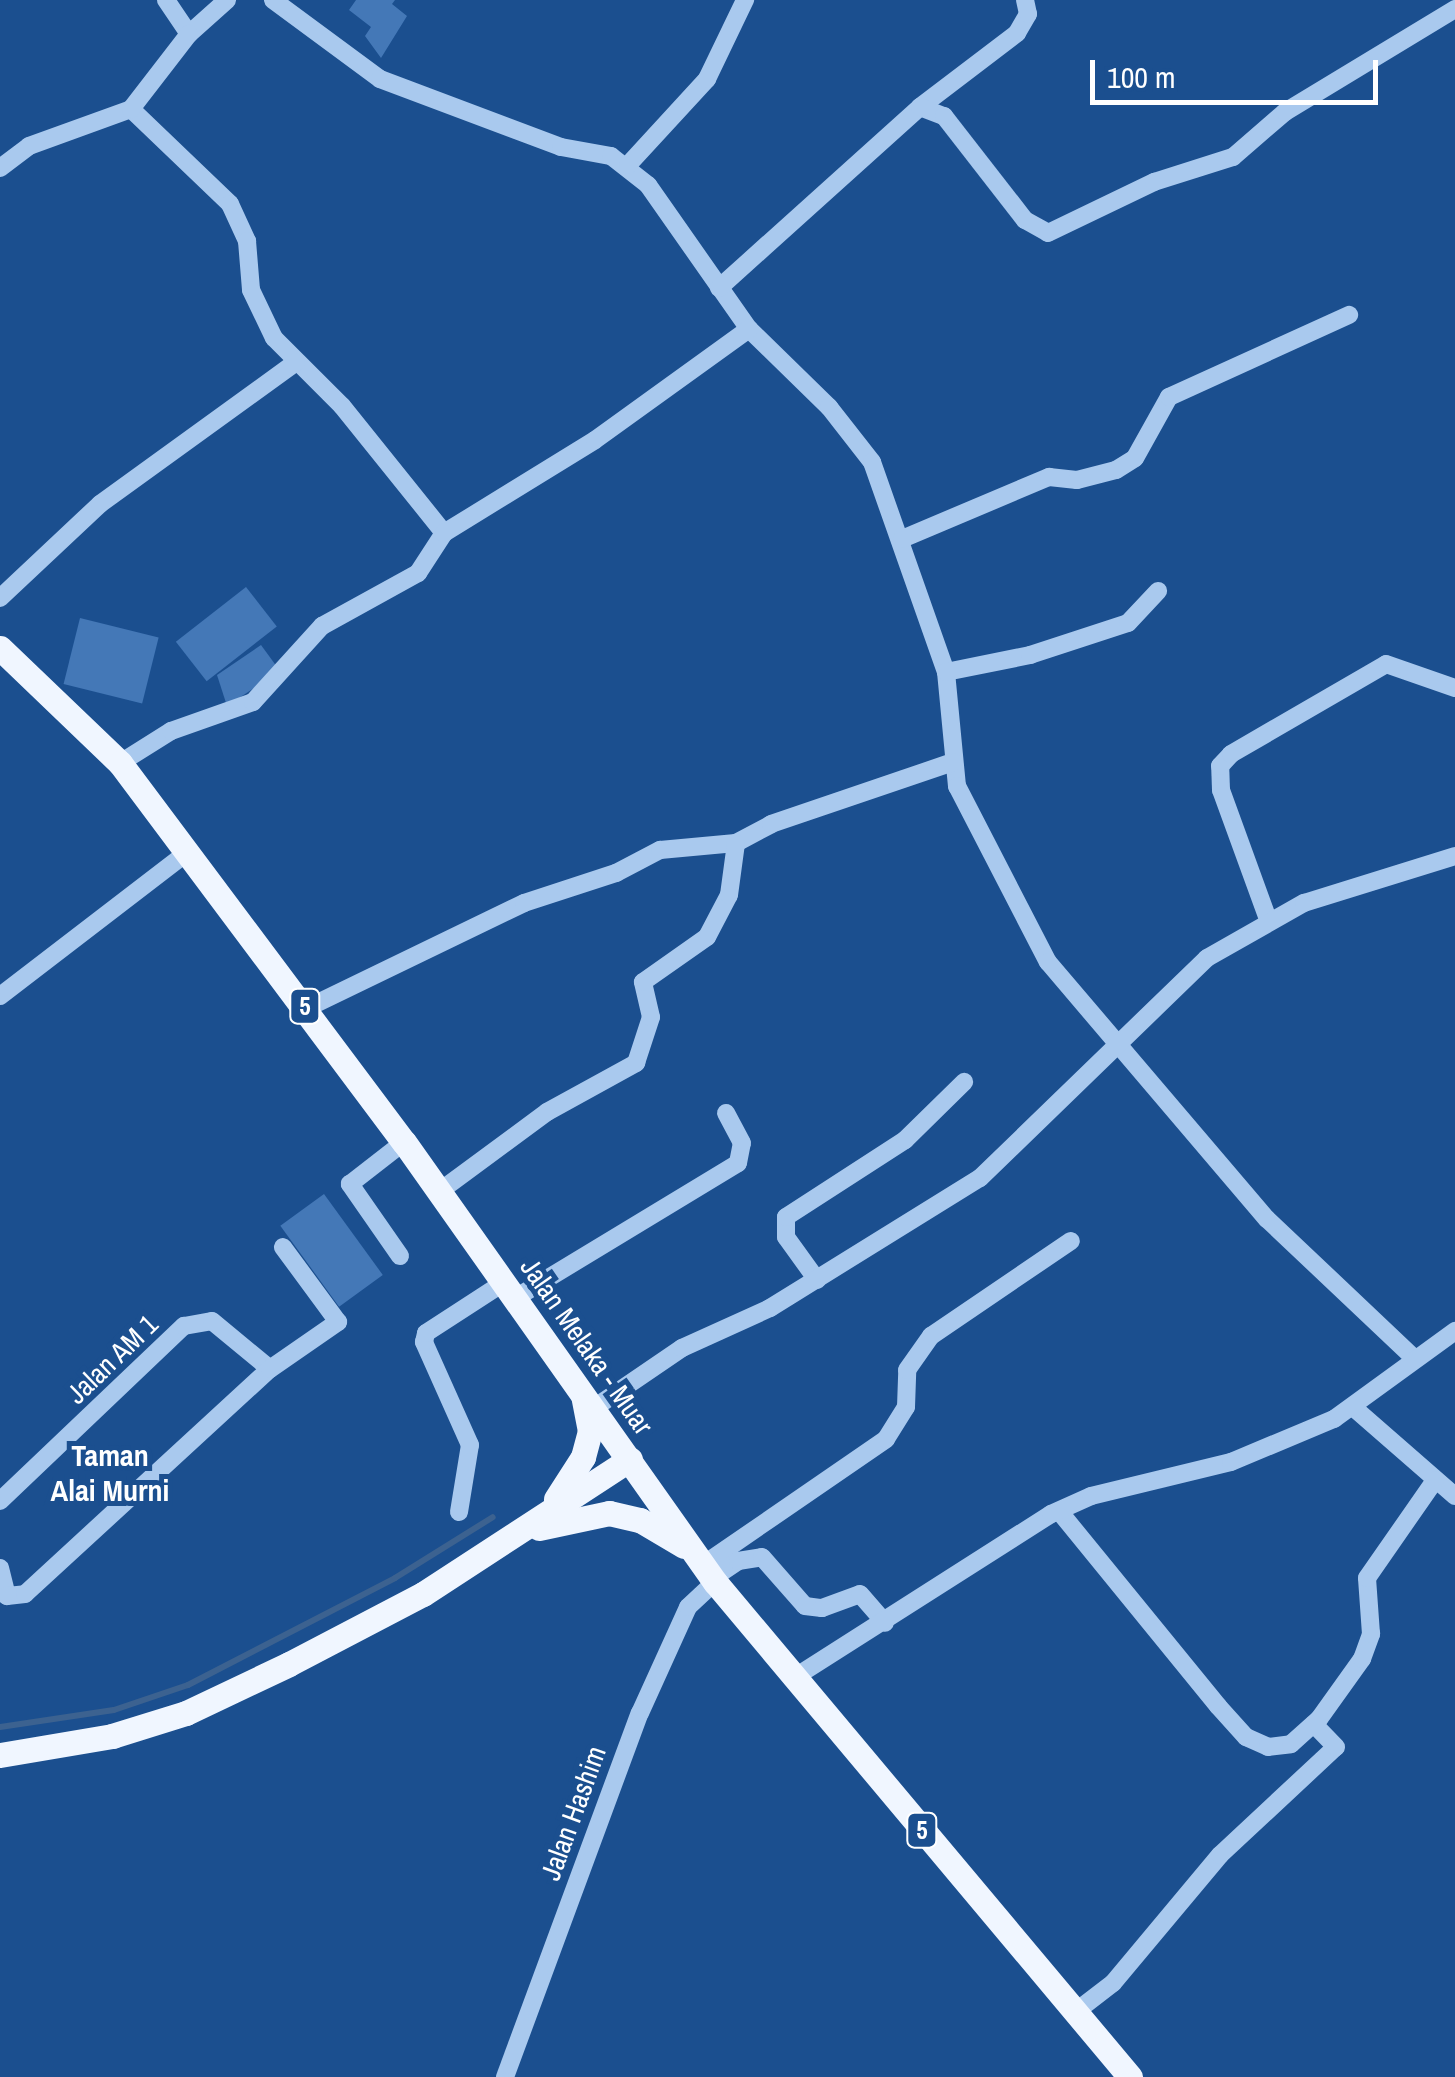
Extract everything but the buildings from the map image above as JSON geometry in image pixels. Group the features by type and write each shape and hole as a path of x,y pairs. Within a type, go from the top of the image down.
{"main road":[{"name":"Jalan Melaka - Muar","path":"0,648 120,764 189,850 440,1190 708,1571 792,1679 1130,2077"},
{"path":"544,1515 583,1458 590,1431 588,1398"},
{"path":"0,1755 67,1747 186,1713 423,1594 630,1459"},
{"path":"510,1536 609,1513 663,1530 708,1571"}],"street":[{"path":"166,0 189,34"},
{"path":"0,168 29,146 131,109 189,34 227,0"},
{"path":"273,0 380,79 628,165 749,329 861,444 902,539 946,672 957,786 1009,897 1048,962 1267,1219 1415,1360"},
{"path":"628,165 707,79 746,0"},
{"path":"718,288 920,107 1017,33 1028,14 1025,0"},
{"path":"920,107 944,116 1024,220 1048,233 1154,182 1233,157 1285,112 1455,9"},
{"path":"131,109 242,222 260,316 296,362 342,406 444,533"},
{"path":"902,539 1049,477 1078,480 1116,470 1136,458 1169,397 1350,315"},
{"path":"120,764 172,731 254,702 322,626 418,573 444,533 595,440 749,329"},
{"path":"0,598 100,504 296,362"},
{"path":"946,672 1076,643 1128,623 1158,591"},
{"path":"1269,922 1220,790 1220,766 1231,754 1386,664 1455,688"},
{"path":"306,1008 524,902 616,873 660,850 736,843 771,824 952,762"},
{"path":"440,1190 547,1112 636,1062 650,1028 643,982 707,937 729,894 736,843"},
{"path":"0,996 189,850"},
{"path":"588,1398 817,1280 980,1178 1059,1107 1117,1041 1207,958 1304,904 1455,856"},
{"path":"817,1280 786,1238 786,1217 905,1140 964,1082"},
{"path":"459,1512 470,1445 424,1342 426,1333 738,1163 742,1143 726,1113"},
{"path":"400,1256 350,1184 404,1142"},
{"name":"Jalan Hashim","path":"505,2077 640,1713 708,1571 886,1439 906,1407 907,1370 931,1336 1072,1241"},
{"path":"0,1568 7,1596 25,1594 270,1369 338,1322 283,1247"},
{"name":"Jalan AM 1","path":"0,1501 184,1326 212,1321 270,1369"},
{"path":"792,1679 1059,1511 1092,1496 1232,1462 1354,1408 1415,1360 1452,1340"},
{"path":"1354,1408 1455,1496"},
{"path":"1059,1511 1246,1737 1268,1747 1291,1744 1314,1724 1362,1658 1371,1634 1366,1578 1434,1480"},
{"path":"734,1554 771,1561 812,1608 860,1594 885,1624"},
{"path":"1074,2013 1114,1984 1220,1855 1336,1747 1314,1724"}],"waterway":[{"path":"0,1727 114,1710 188,1685 395,1578 493,1517"}],"district":[{"name":"Taman Alai Murni","path":"110,1472"}]}
